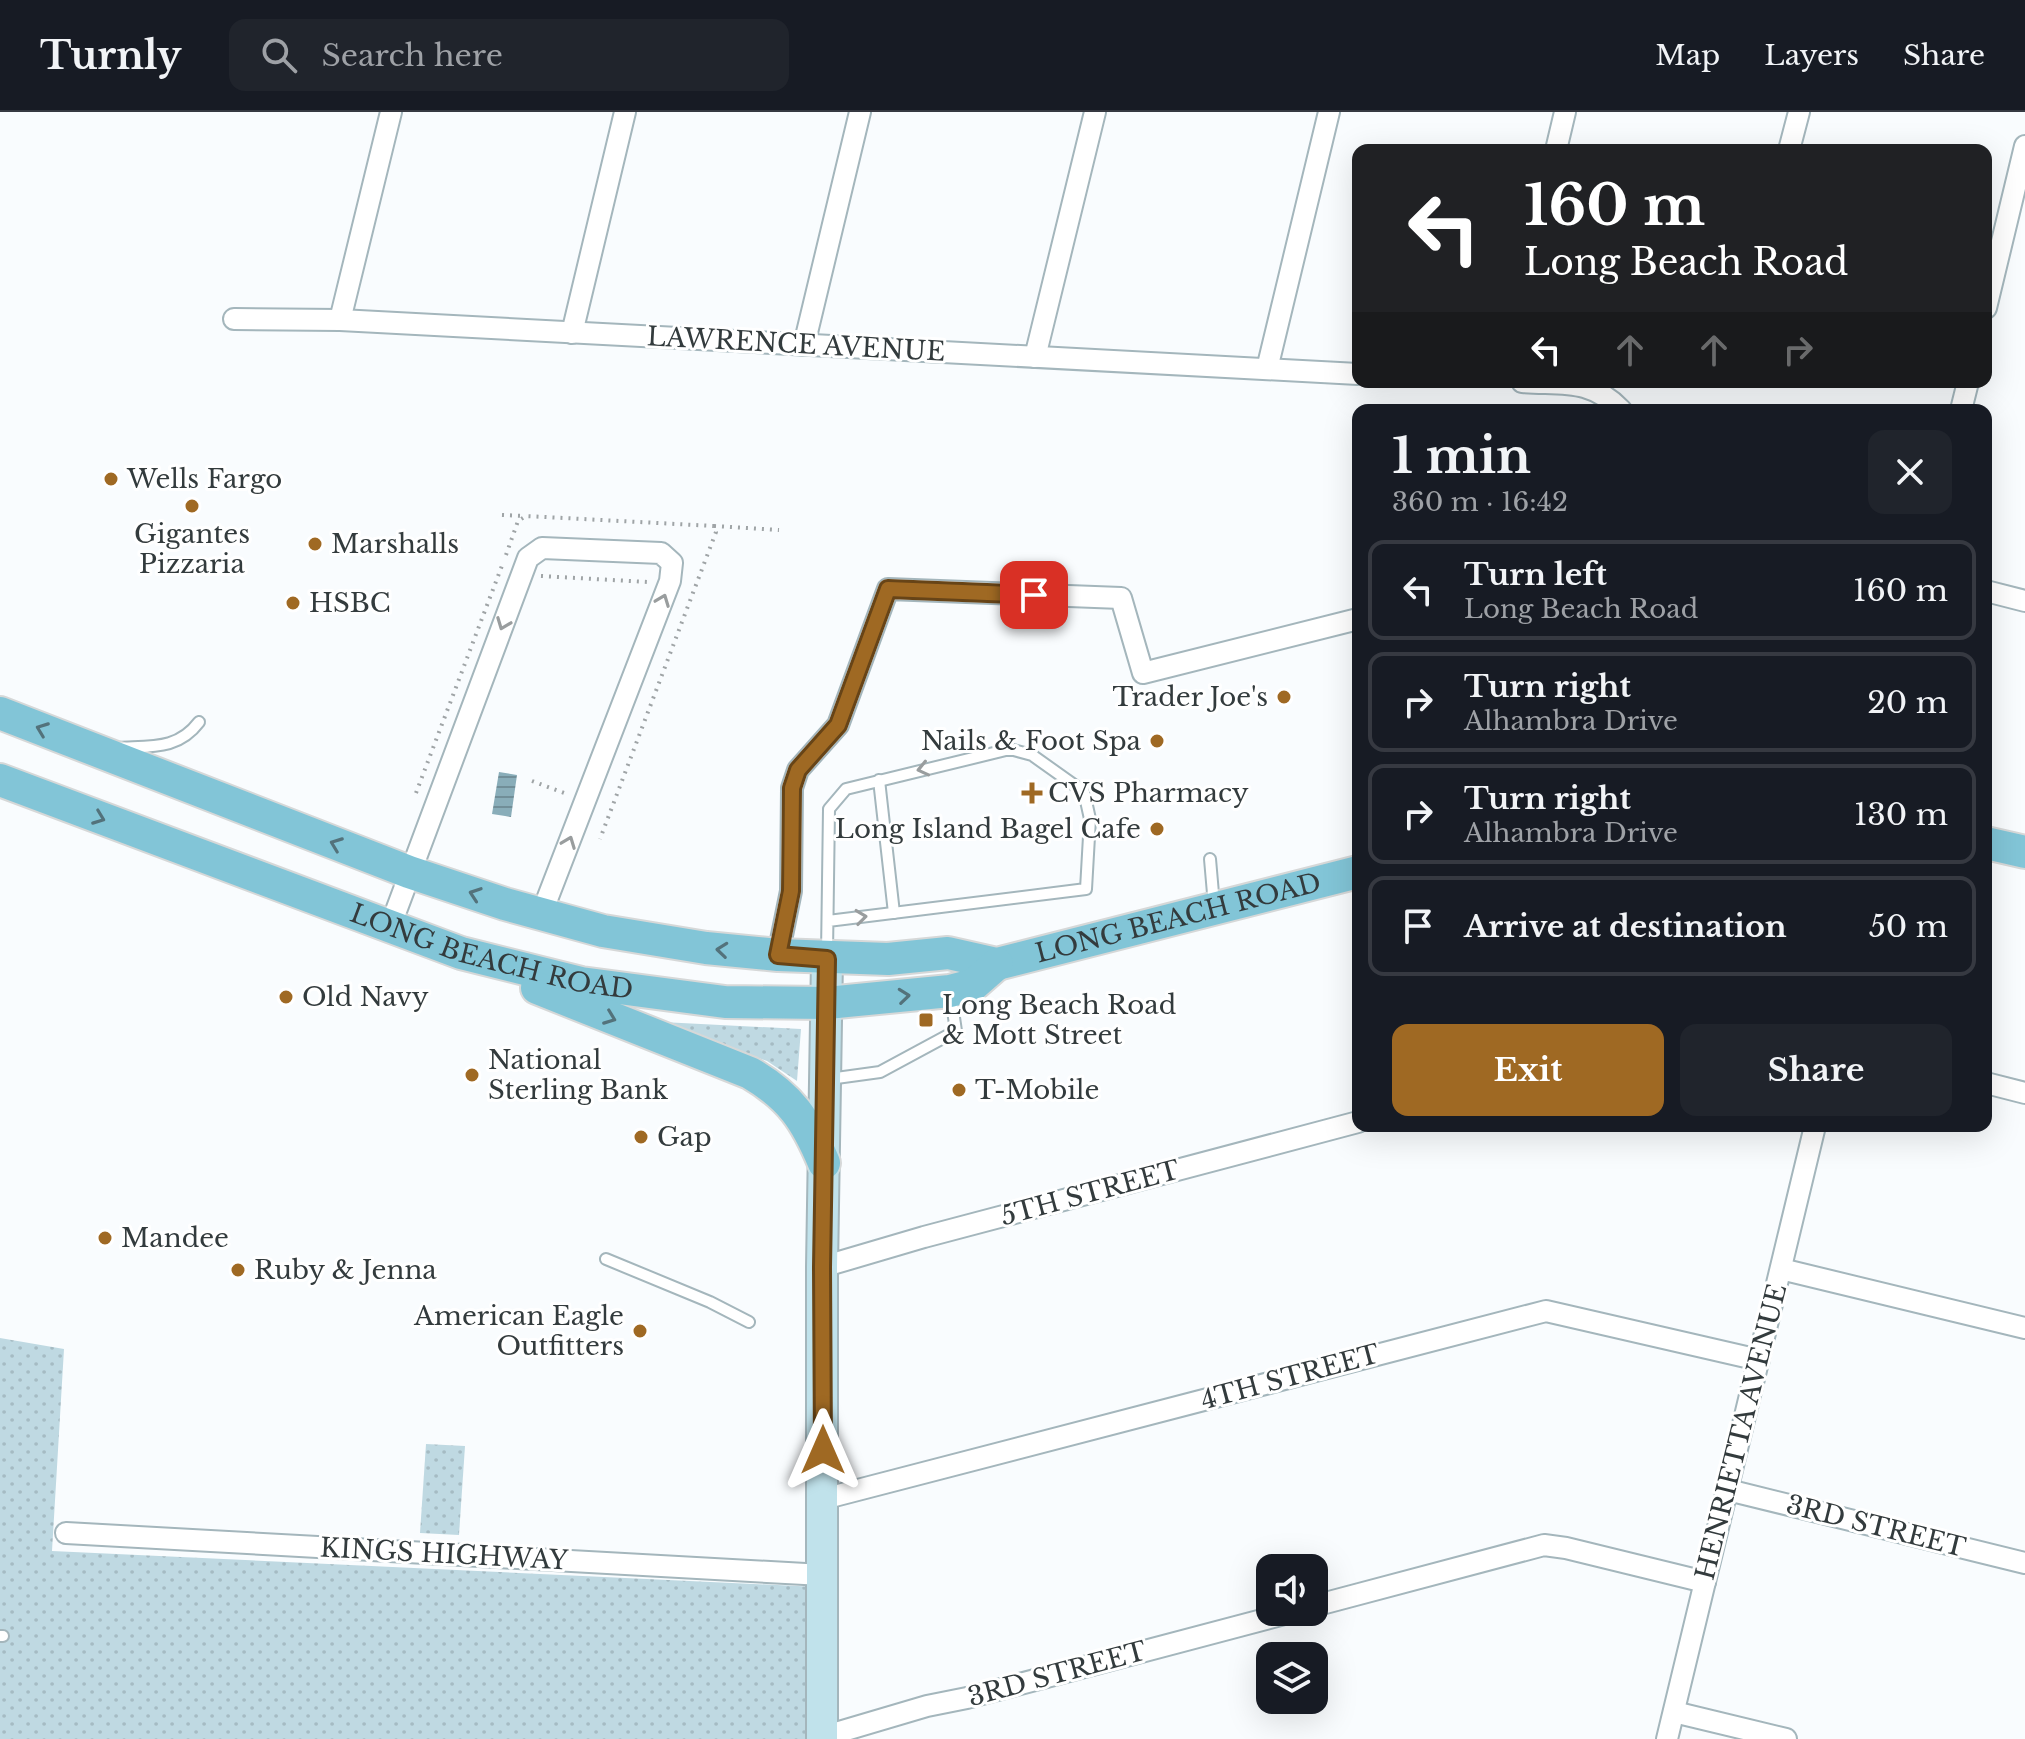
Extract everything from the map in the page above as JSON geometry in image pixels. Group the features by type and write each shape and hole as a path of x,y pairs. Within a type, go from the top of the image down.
{"main road":[{"name":"LONG BEACH ROAD","path":"0,713 409,872 541,915 603,931 706,948 827,959 888,959 948,953 997,964 1352,874"},
{"name":"LONG BEACH ROAD","path":"0,780 461,953 581,983 725,1002 827,1003 950,991 973,985 997,964"},
{"path":"1992,844 2025,852"},
{"path":"461,953 550,995 750,1073 770,1084 806,1123 824,1163"},
{"path":"822,1738 822,1267 827,959"}],"street":[{"path":"340,320 391,112"},
{"path":"572,333 625,112"},
{"path":"804,345 860,112"},
{"path":"1035,357 1095,112"},
{"path":"1267,369 1329,112"},
{"path":"1557,144 1565,112"},
{"path":"1791,144 1799,112"},
{"path":"1992,283 2025,146"},
{"name":"LAWRENCE AVENUE","path":"234,319 340,320 1352,374"},
{"path":"1591,388 1605,393 1615,404"},
{"path":"390,927 528,558 542,548 661,553 672,563 670,581 541,915"},
{"path":"778,955 791,891 792,788 798,770 838,725 888,589 1121,598 1143,673 1352,621"},
{"path":"1992,593 2025,601"},
{"path":"1992,1085 2025,1093"},
{"name":"5TH STREET","path":"822,1267 1352,1124"},
{"name":"HENRIETTA AVENUE","path":"1667,1739 1814,1132"},
{"path":"1781,1269 2025,1328"},
{"name":"4TH STREET","path":"823,1499 1546,1311 1759,1360"},
{"name":"3RD STREET","path":"1728,1490 2025,1563"},
{"name":"KINGS HIGHWAY","path":"66,1533 823,1575"},
{"path":"1328,1602 1544,1545 1705,1582"},
{"name":"3RD STREET","path":"822,1738 927,1706 982,1695 1256,1622"},
{"path":"1674,1712 1786,1739"}],"lane":[{"path":"93,750 175,743 190,734 199,722"},
{"path":"827,959 829,809 846,789 1010,749 1032,755 1084,792 1090,819 1086,889 828,921"},
{"path":"879,780 894,913"},
{"path":"1210,859 1214,910"},
{"path":"825,1079 880,1072 956,1031 950,991"},
{"path":"606,1259 710,1302 749,1322"}],"path":[{"path":"502,515 779,530"},
{"path":"416,793 518,521 526,516"},
{"path":"600,839 716,539 714,526"},
{"path":"537,576 658,583"},
{"path":"532,781 575,796"}],"shaded area":[{"path":"499,772 517,775 511,817 492,814"},
{"path":"662,1022 801,1029 797,1081 767,1061"},
{"path":"0,1338 64,1349 52,1551 818,1587 819,1739 0,1739"},
{"path":"426,1444 465,1446 459,1535 420,1533"}],"place":[{"name":"Wells Fargo","path":"111,479"},
{"name":"Gigantes Pizzaria","path":"192,506"},
{"name":"Marshalls","path":"315,544"},
{"name":"HSBC","path":"293,603"},
{"name":"Trader Joe's","path":"1284,697"},
{"name":"Nails & Foot Spa","path":"1157,741"},
{"name":"CVS Pharmacy","path":"1032,793"},
{"name":"Long Island Bagel Cafe","path":"1157,829"},
{"name":"Old Navy","path":"286,997"},
{"name":"Long Beach Road & Mott Street","path":"926,1020"},
{"name":"National Sterling Bank","path":"472,1075"},
{"name":"T-Mobile","path":"959,1090"},
{"name":"Gap","path":"641,1137"},
{"name":"Mandee","path":"105,1238"},
{"name":"Ruby & Jenna","path":"238,1270"},
{"name":"American Eagle Outfitters","path":"640,1331"}],"route":[{"path":"823,1450 822,1267 827,959 778,955 791,891 792,788 798,770 838,725 888,589 1034,595"}]}
